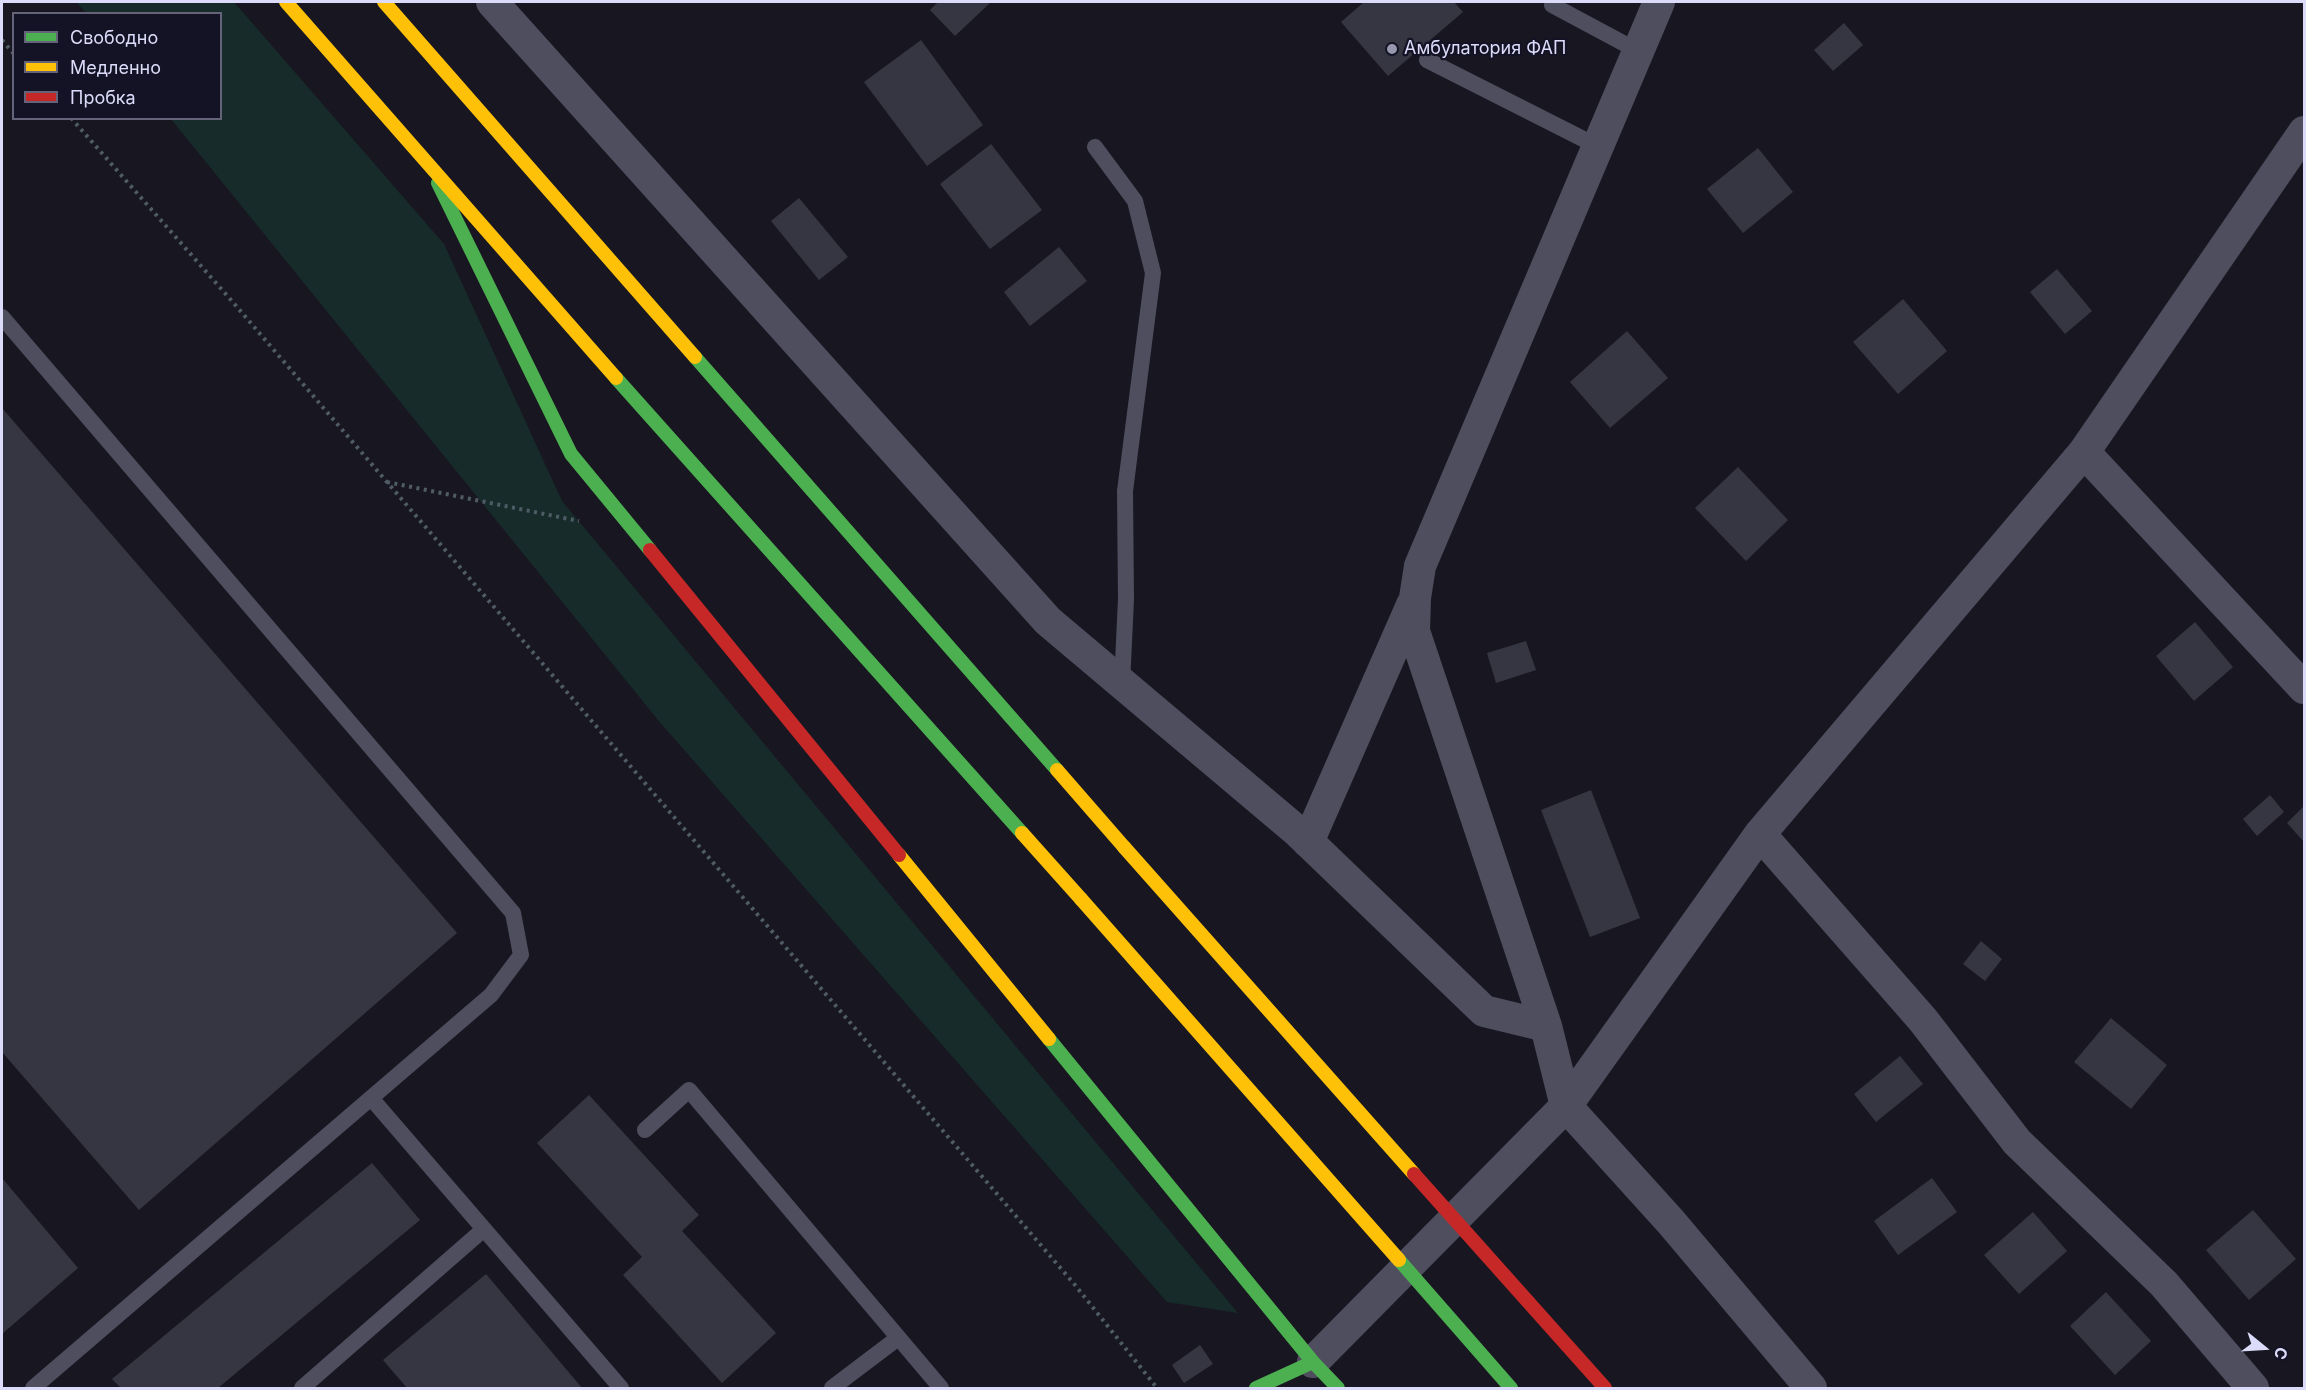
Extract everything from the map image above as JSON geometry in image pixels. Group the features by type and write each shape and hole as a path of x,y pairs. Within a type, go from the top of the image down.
{"main road":[{"path":"286,2 430,168 1080,899 1511,1389"},
{"path":"384,2 1124,847 1605,1389"},
{"path":"430,168 571,454 1338,1389"},
{"path":"1256,1389 1314,1362"}],"street":[{"path":"492,2 1048,621 1308,842 1484,1011 1546,1026"},
{"path":"1659,2 1420,566 1414,598 1414,631 1546,1026 1566,1106 1671,1222 1811,1389"},
{"path":"1314,1362 1566,1106 1760,834 2084,452 2304,132"},
{"path":"2084,452 2304,688"},
{"path":"1308,842 1414,598"},
{"path":"1760,834 1923,1020 2017,1142 2164,1284 2253,1389"}],"lane":[{"path":"1552,5 1638,51"},
{"path":"1427,60 1597,146"},
{"path":"1095,147 1135,201 1153,273 1125,491 1126,599 1122,684"},
{"path":"2,317 513,914 521,955 492,995 33,1389"},
{"path":"645,1130 689,1090 941,1389"},
{"path":"371,1098 621,1389"},
{"path":"302,1389 484,1229"},
{"path":"832,1389 898,1338"}],"path":[{"path":"2,40 12,52"},
{"path":"73,120 231,300 1075,1285 1157,1389"},
{"path":"386,482 636,533"}],"green space":[{"path":"76,2 234,2 444,244 562,501 1238,1313 1167,1302 658,720 172,120 222,120 222,12 85,12"}],"building":[{"path":"938,2 991,2 955,36 930,10"},
{"name":"Амбулатория ФАП","path":"1364,2 1454,2 1463,12 1388,76 1341,22"},
{"path":"1844,23 1863,45 1833,71 1814,50"},
{"path":"921,40 983,125 927,166 864,82"},
{"path":"991,144 1042,210 990,249 940,184"},
{"path":"1758,148 1793,192 1743,233 1707,189"},
{"path":"799,198 848,257 819,280 771,221"},
{"path":"1059,247 1087,281 1030,326 1004,292"},
{"path":"2057,269 2092,311 2065,334 2030,292"},
{"path":"1903,299 1947,351 1898,394 1853,342"},
{"path":"1627,331 1668,378 1610,428 1570,382"},
{"path":"2,408 457,933 139,1210 2,1052"},
{"path":"1738,467 1788,520 1746,561 1695,508"},
{"path":"2195,622 2233,667 2194,701 2156,656"},
{"path":"1526,641 1536,670 1496,683 1487,653"},
{"path":"1591,790 1640,918 1590,937 1541,810"},
{"path":"2270,795 2284,812 2257,836 2243,819"},
{"path":"2304,806 2304,842 2287,823"},
{"path":"1981,941 2002,959 1985,981 1963,964"},
{"path":"2111,1018 2167,1065 2131,1109 2074,1062"},
{"path":"1900,1056 1923,1084 1876,1122 1854,1094"},
{"path":"589,1095 699,1215 682,1231 776,1333 722,1383 623,1275 642,1257 537,1143"},
{"path":"372,1163 420,1220 218,1388 121,1388 112,1379"},
{"path":"2,1178 78,1268 2,1334"},
{"path":"1932,1178 1957,1212 1898,1255 1874,1221"},
{"path":"2253,1210 2296,1259 2249,1300 2206,1250"},
{"path":"2033,1212 2067,1251 2019,1294 1984,1255"},
{"path":"486,1274 582,1388 407,1388 383,1360"},
{"path":"2106,1292 2151,1341 2115,1375 2070,1326"},
{"path":"1200,1345 1213,1364 1184,1383 1172,1365"}],"traffic: fast":[{"path":"438,183 571,454 650,550"},
{"path":"695,357 1057,770"},
{"path":"616,378 1022,833"},
{"path":"1049,1039 1313,1362 1338,1388"},
{"path":"1399,1260 1511,1388"},
{"path":"1256,1388 1313,1362"}],"traffic: slow":[{"path":"286,2 616,378"},
{"path":"384,2 695,357"},
{"path":"1057,770 1124,847"},
{"path":"1022,833 1081,899"},
{"path":"1124,847 1414,1174"},
{"path":"899,855 1049,1039"},
{"path":"1081,899 1399,1260"}],"traffic: jam":[{"path":"650,550 899,855"},
{"path":"1414,1174 1605,1388"}],"place":[{"name":"Амбулатория ФАП","path":"1392,49"}]}
